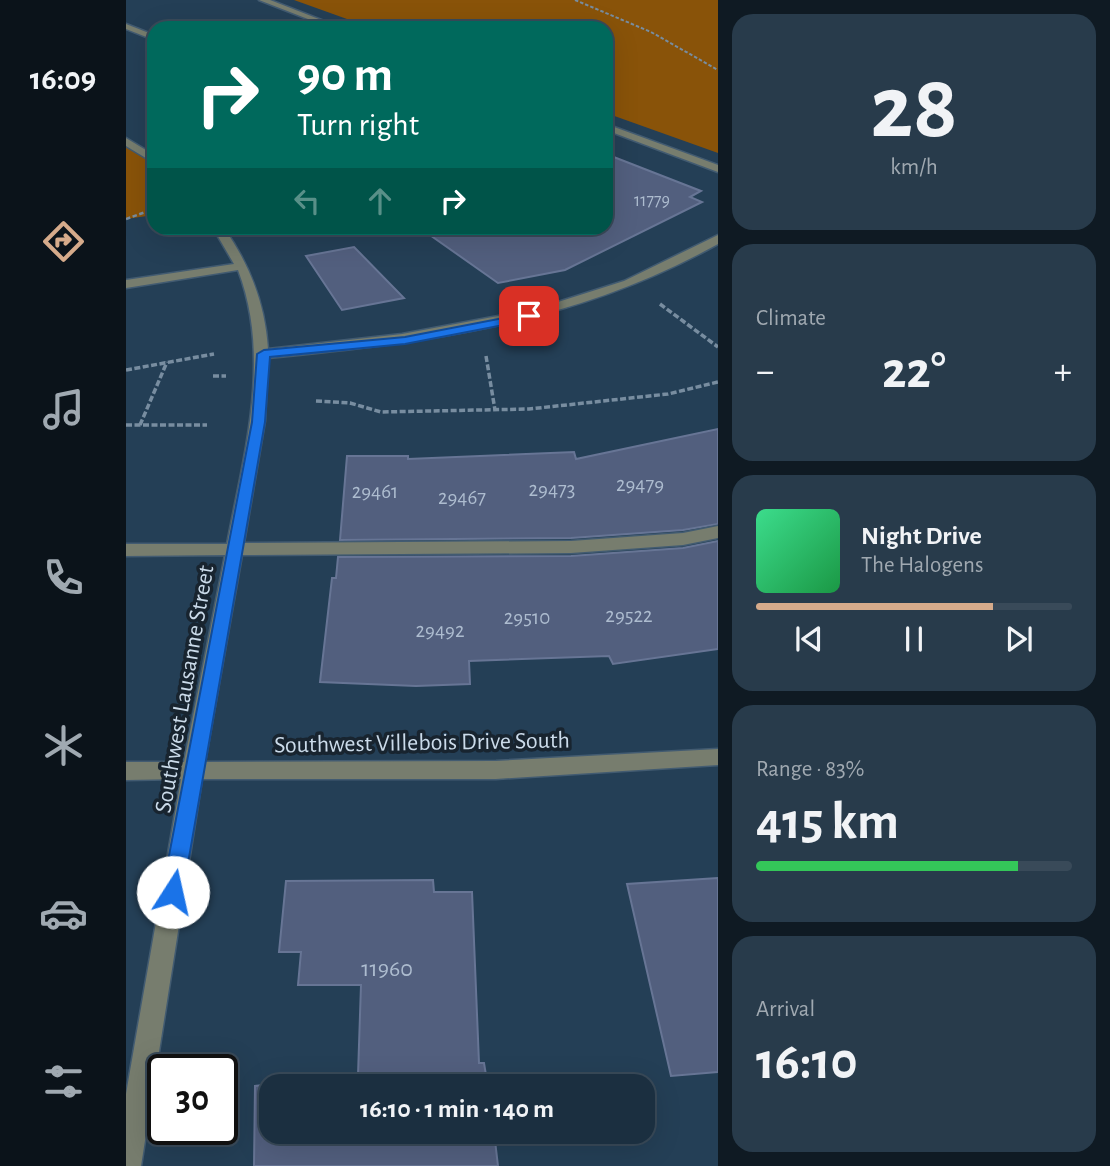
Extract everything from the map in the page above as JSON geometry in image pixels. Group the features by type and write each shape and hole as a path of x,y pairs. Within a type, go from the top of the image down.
{"street":[{"path":"263,0 319,21"},
{"path":"126,26 147,35"},
{"path":"613,130 718,169"},
{"path":"126,141 147,155"},
{"name":"Southwest Lausanne Street","path":"127,1166 131,1108 258,422 264,354 259,312 242,266 223,235"},
{"path":"264,354 405,340 529,316 631,283 718,239"},
{"path":"126,284 242,266"},
{"path":"126,550 571,547 683,539 718,532"},
{"name":"Southwest Villebois Drive South","path":"126,771 496,770 718,757"}],"path":[{"path":"575,0 651,32 718,70"},
{"path":"126,219 147,212"},
{"path":"631,283 718,347"},
{"path":"482,327 495,410"},
{"path":"126,370 214,354"},
{"path":"140,425 167,362"},
{"path":"316,401 350,403 381,412 495,410 601,404 668,394 718,382"},
{"path":"126,425 207,425"}],"shaded area":[{"path":"294,0 718,0 718,153 613,116 613,21 352,21"},
{"path":"126,141 147,158 147,216 126,219"}],"building":[{"path":"613,157 701,191 690,197 702,202 565,270 498,283 430,235 613,235"},
{"path":"354,247 404,298 342,310 306,256"},
{"path":"718,429 718,524 683,530 571,538 340,540 347,456 408,456 408,459 574,452 576,459"},
{"path":"718,541 718,649 613,664 609,656 469,661 470,684 416,686 320,682 332,578 336,578 338,557 571,556 683,548"},
{"path":"718,878 718,1072 671,1076 627,884"},
{"path":"433,880 434,892 472,892 479,1063 484,1063 486,1074 358,1074 361,985 298,985 301,952 279,952 286,881"},
{"path":"255,1086 259,1086 259,1144 495,1144 498,1166 254,1166"}],"route":[{"path":"173,892 258,422 264,354 405,340 529,316"}]}
